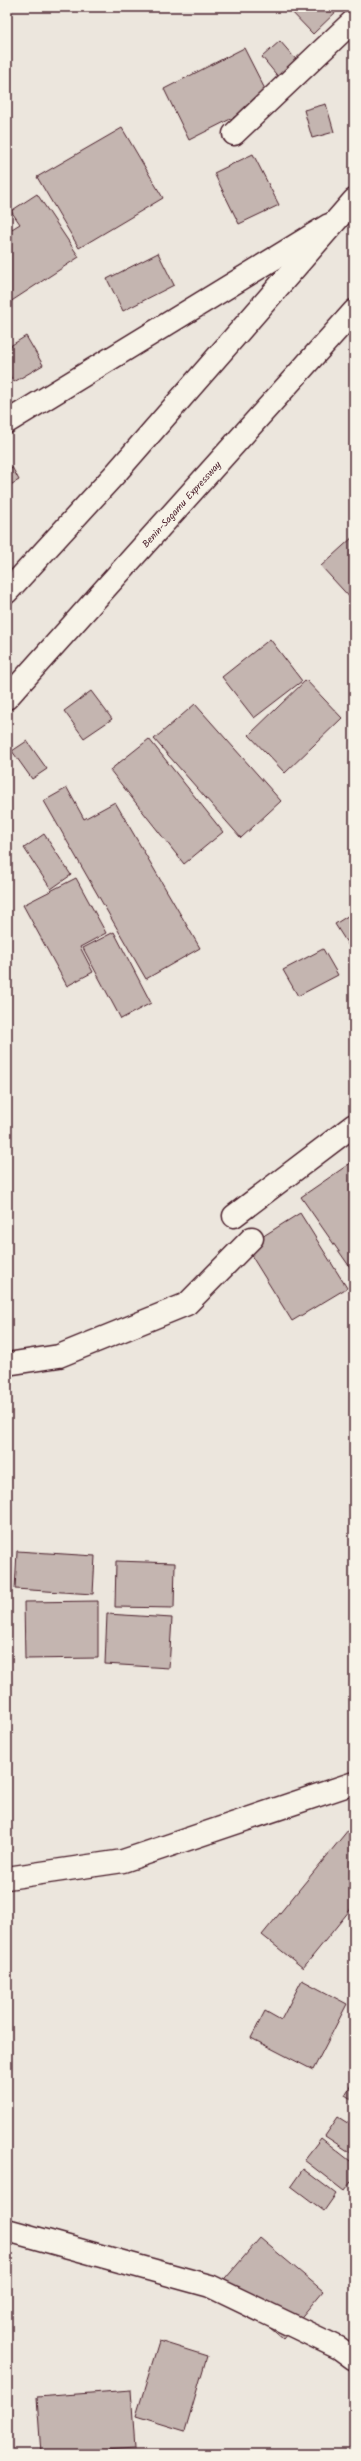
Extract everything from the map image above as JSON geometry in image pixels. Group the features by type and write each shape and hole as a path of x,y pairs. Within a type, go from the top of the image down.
{"main road":[{"path":"234,134 354,20"},
{"path":"7,592 116,473 354,200"},
{"path":"7,422 334,222"},
{"name":"Benin-Sagamu Expressway","path":"7,698 354,311"},
{"path":"234,1216 354,1125"},
{"path":"7,1364 59,1356 187,1304 252,1238"},
{"path":"7,1878 123,1861 354,1783"},
{"path":"7,2230 210,2286 339,2348 354,2359"}],"building":[{"path":"287,7 341,7 313,34"},
{"path":"280,41 299,63 280,79 262,57"},
{"path":"244,48 270,99 189,140 164,89"},
{"path":"326,104 334,132 312,138 304,110"},
{"path":"122,128 163,198 79,248 37,177"},
{"path":"253,154 279,205 239,224 214,173"},
{"path":"37,194 79,257 7,304 7,232 20,224 11,211"},
{"path":"158,253 174,285 123,311 107,279"},
{"path":"26,336 43,365 14,382 7,371 7,348"},
{"path":"12,467 19,480 7,487 7,470"},
{"path":"354,536 354,602 321,566"},
{"path":"270,639 302,681 254,718 222,677"},
{"path":"306,680 342,718 285,773 249,735"},
{"path":"91,691 112,719 84,738 64,711"},
{"path":"195,704 281,801 241,838 154,739"},
{"path":"149,739 223,832 184,864 110,770"},
{"path":"27,741 47,769 32,779 12,751"},
{"path":"67,788 84,819 115,802 200,948 146,979 44,801"},
{"path":"44,834 71,875 51,889 24,848"},
{"path":"76,878 106,933 80,947 93,972 67,986 23,905"},
{"path":"354,912 354,954 335,924"},
{"path":"114,932 151,1003 121,1019 83,948"},
{"path":"323,949 338,975 298,996 283,970"},
{"path":"352,1162 354,1165 354,1273 301,1197"},
{"path":"300,1213 347,1288 292,1321 246,1247"},
{"path":"17,1551 95,1556 93,1594 15,1589"},
{"path":"116,1561 175,1563 174,1608 115,1607"},
{"path":"98,1601 98,1658 25,1659 24,1602"},
{"path":"107,1614 172,1618 169,1668 105,1664"},
{"path":"353,1824 354,1905 303,1968 262,1935"},
{"path":"302,1980 347,2004 313,2070 251,2038 265,2011 281,2020"},
{"path":"354,2080 354,2101 345,2095"},
{"path":"338,2117 354,2127 354,2155 325,2136"},
{"path":"321,2138 354,2164 354,2178 344,2191 304,2160"},
{"path":"303,2169 336,2194 324,2211 291,2186"},
{"path":"260,2238 323,2291 283,2339 220,2285"},
{"path":"159,2341 207,2356 185,2431 136,2416"},
{"path":"131,2390 135,2448 41,2454 37,2397"}]}
